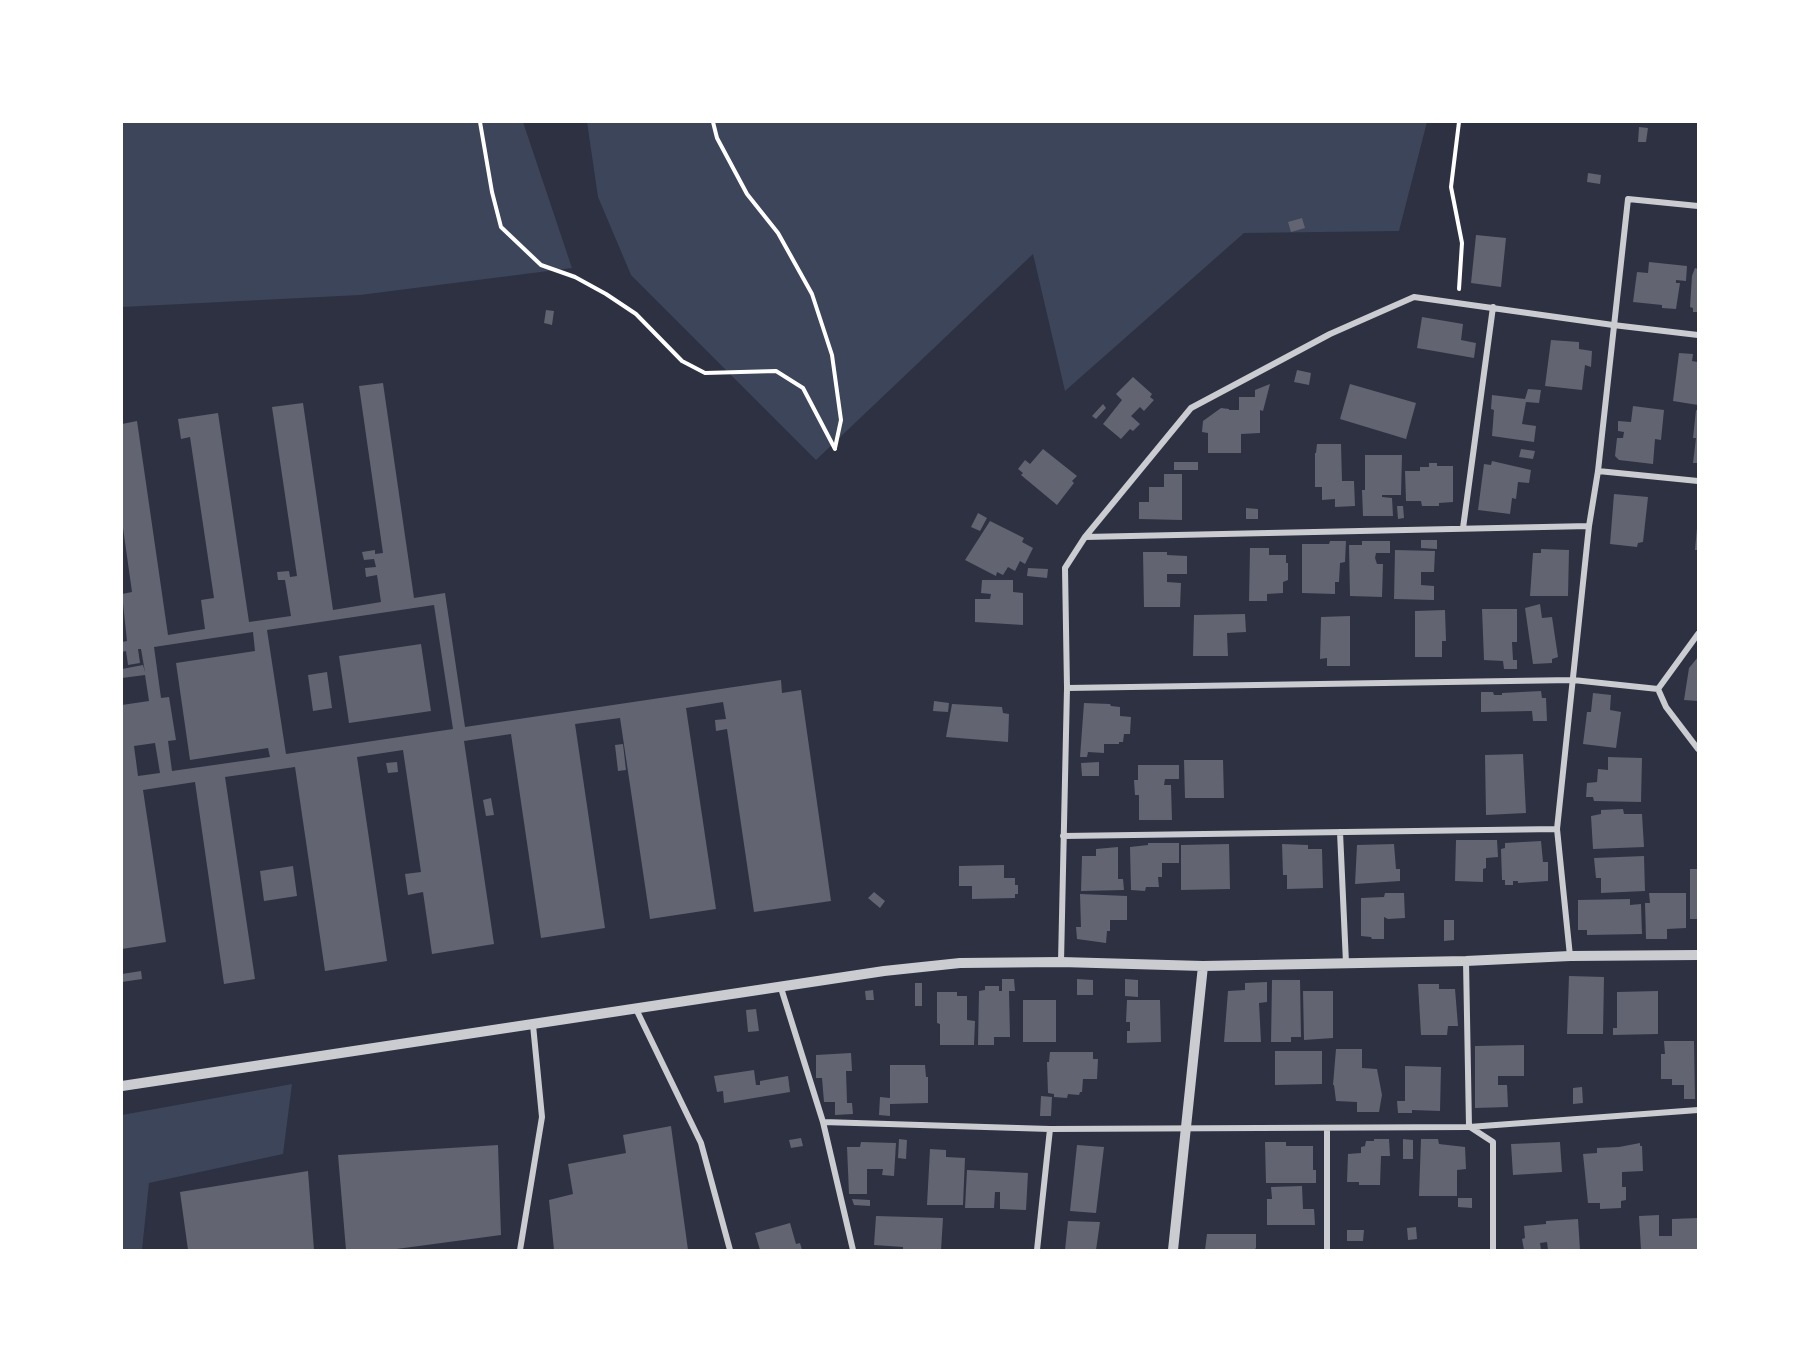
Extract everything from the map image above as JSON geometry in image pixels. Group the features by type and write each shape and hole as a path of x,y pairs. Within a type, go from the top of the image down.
{"street":[{"path":"1570,956 1557,829 1589,526 1598,471 1628,199 1698,206"},
{"path":"1061,962 1066,688 1065,568 1085,537 1191,408 1330,334 1414,297 1698,335"},
{"path":"1463,528 1493,307"},
{"path":"1598,471 1698,481"},
{"path":"1085,537 1589,526"},
{"path":"1658,689 1698,634"},
{"path":"1066,688 1574,680 1658,689"},
{"path":"1658,689 1666,707 1698,749"},
{"path":"1063,836 1557,829"},
{"path":"1340,832 1346,963"},
{"path":"122,1086 884,971 960,963 1061,962 1203,966 1466,961 1570,956 1698,955"},
{"path":"1466,961 1469,1127"},
{"path":"1173,1251 1203,966"},
{"path":"781,988 823,1122 853,1251"},
{"path":"636,1009 701,1143 730,1251"},
{"path":"520,1251 542,1117 533,1024"},
{"path":"823,1122 1050,1129 1469,1127 1698,1110"},
{"path":"1469,1127 1493,1142 1493,1251"},
{"path":"1327,1251 1328,1128"},
{"path":"1037,1251 1050,1129"}],"path":[{"path":"480,122 492,192 501,227 541,265 575,277 606,294 636,314 682,361 705,373 776,371 804,388 835,449 841,420 832,355 812,294 778,233 747,194 717,138 713,122"},
{"path":"1458,302 1462,243 1451,187 1459,122"}],"shaded area":[{"path":"122,122 523,122 572,268 360,295 122,307"},
{"path":"587,122 1427,122 1399,231 1244,233 1065,391 1033,254 816,460 631,275 598,197"},
{"path":"292,1084 283,1154 149,1183 142,1250 122,1250 122,1115"}],"building":[{"path":"1639,127 1648,128 1646,142 1638,142"},
{"path":"1588,173 1601,175 1600,184 1587,182"},
{"path":"1302,218 1305,228 1291,232 1288,222"},
{"path":"1476,235 1506,238 1501,287 1471,283"},
{"path":"1649,262 1687,266 1686,281 1676,280 1676,283 1680,283 1676,309 1633,302 1637,272 1648,273"},
{"path":"1695,268 1698,269 1698,312 1693,312 1693,308 1690,307 1692,276"},
{"path":"546,310 554,311 552,325 544,323"},
{"path":"1422,317 1463,324 1461,340 1476,343 1474,358 1417,348"},
{"path":"1551,340 1579,342 1579,349 1592,351 1591,367 1585,365 1582,390 1545,386"},
{"path":"1679,353 1693,354 1692,361 1698,362 1698,405 1673,401"},
{"path":"1297,370 1311,373 1309,385 1294,382"},
{"path":"1133,377 1152,394 1150,397 1154,400 1144,411 1140,407 1131,416 1140,424 1133,431 1130,429 1121,439 1103,424 1122,400 1116,394"},
{"path":"383,383 414,598 445,593 465,727 781,680 782,693 801,690 831,901 754,912 727,729 716,731 715,720 726,719 723,702 686,708 716,909 650,919 620,718 575,724 605,928 541,938 511,734 464,741 494,944 432,954 423,892 408,895 405,874 421,872 403,750 357,757 387,961 325,971 295,767 225,777 255,979 224,984 195,782 143,790 166,942 122,949 122,705 149,701 145,675 122,678 122,669 143,665 145,672 141,649 138,649 140,663 128,665 126,651 122,652 122,642 127,641 122,594 132,592 122,521 122,424 137,421 168,635 205,629 201,600 214,598 190,437 181,439 178,419 218,413 249,622 291,616 285,580 278,580 277,572 289,571 290,577 297,576 272,407 303,403 333,610 381,602 377,575 366,577 365,568 376,567 374,559 364,560 362,552 375,550 375,554 383,553 359,386","holes":["434,605 453,729 286,754 267,630","253,632 255,651 176,663 190,760 268,748 270,757 172,771 168,741 176,740 169,697 161,698 154,647","155,743 160,773 138,776 134,746"]},
{"path":"1270,384 1263,411 1260,410 1260,433 1241,434 1241,453 1208,453 1208,433 1202,432 1203,421 1221,408 1239,410 1239,397 1255,397 1255,390"},
{"path":"1350,384 1416,403 1406,439 1340,419"},
{"path":"1528,389 1541,390 1539,403 1526,402 1522,424 1536,426 1534,442 1492,436 1494,410 1491,409 1492,395 1525,399"},
{"path":"1103,404 1106,408 1096,419 1092,416"},
{"path":"1633,406 1664,410 1661,440 1655,439 1653,464 1619,460 1615,456 1617,438 1623,438 1624,432 1618,431 1618,421 1631,422"},
{"path":"1696,410 1698,411 1698,463 1693,463 1696,438 1693,438"},
{"path":"1317,444 1341,444 1342,481 1354,481 1355,506 1335,507 1335,499 1322,500 1322,487 1315,487"},
{"path":"1043,449 1077,476 1057,505 1021,475 1023,473 1018,469 1025,460 1030,464"},
{"path":"1521,449 1535,451 1533,459 1519,457"},
{"path":"1365,455 1402,455 1401,495 1382,495 1382,497 1392,498 1393,516 1363,516 1362,490 1365,490"},
{"path":"1492,461 1531,470 1529,483 1518,482 1516,499 1512,498 1510,514 1478,510 1484,464 1491,465"},
{"path":"1174,462 1198,462 1198,470 1174,470"},
{"path":"1429,463 1437,463 1437,466 1453,466 1453,502 1439,503 1439,506 1422,506 1421,501 1406,501 1405,471 1420,471 1420,467 1429,467"},
{"path":"1164,474 1182,474 1182,520 1139,519 1139,502 1149,502 1149,487 1164,487"},
{"path":"1614,494 1648,497 1643,542 1638,543 1637,547 1610,544"},
{"path":"1397,506 1403,506 1404,518 1398,519"},
{"path":"1246,508 1258,509 1258,519 1246,519"},
{"path":"978,513 987,518 980,531 971,527"},
{"path":"990,521 1024,538 1022,542 1033,548 1025,564 1020,561 1015,571 1008,567 1003,575 997,572 996,576 965,560"},
{"path":"1697,528 1698,550 1695,550"},
{"path":"1421,540 1437,540 1437,549 1421,548"},
{"path":"1330,541 1346,541 1345,562 1340,563 1339,582 1335,582 1335,594 1302,593 1302,544 1329,544"},
{"path":"1362,541 1390,541 1390,553 1376,553 1375,558 1377,564 1383,564 1382,597 1350,596 1349,545 1362,545"},
{"path":"1250,548 1269,548 1269,555 1286,555 1288,580 1283,582 1283,593 1267,594 1267,601 1249,601"},
{"path":"1541,549 1569,550 1568,596 1530,596 1533,553 1541,553"},
{"path":"1395,550 1435,551 1434,572 1421,572 1421,585 1434,586 1434,600 1394,599"},
{"path":"1143,552 1167,552 1167,555 1187,556 1187,574 1167,574 1167,582 1181,583 1180,607 1144,607"},
{"path":"1028,568 1048,569 1047,578 1027,576"},
{"path":"982,580 1013,580 1013,592 1023,593 1023,625 975,622 975,599 990,599 991,594 981,593"},
{"path":"1540,604 1542,618 1552,617 1558,657 1552,659 1552,663 1533,664 1525,608"},
{"path":"1482,609 1517,609 1517,642 1512,642 1513,660 1517,660 1517,669 1504,669 1503,661 1484,660"},
{"path":"1445,610 1446,641 1442,641 1442,657 1415,657 1415,611"},
{"path":"1245,614 1246,632 1227,633 1228,656 1193,656 1194,615"},
{"path":"1350,616 1350,666 1327,666 1327,658 1320,659 1321,617"},
{"path":"421,644 431,711 349,723 339,656"},
{"path":"1698,657 1698,701 1684,700 1689,668"},
{"path":"327,672 332,708 313,711 308,675"},
{"path":"1541,691 1542,698 1546,698 1547,721 1533,721 1532,711 1481,712 1481,692 1502,695 1502,693"},
{"path":"1593,693 1611,695 1610,710 1621,712 1616,748 1583,744 1587,712 1591,712"},
{"path":"934,701 949,703 948,712 933,711"},
{"path":"1084,703 1110,704 1120,707 1120,716 1131,717 1130,734 1124,734 1123,742 1119,744 1104,744 1104,753 1088,752 1087,757 1080,757"},
{"path":"952,704 1002,707 1003,713 1009,714 1008,742 946,737"},
{"path":"623,744 626,770 618,771 615,745"},
{"path":"1523,754 1526,813 1486,815 1485,755"},
{"path":"1608,757 1642,758 1641,802 1594,801 1593,797 1586,797 1587,783 1597,782 1598,769 1608,770"},
{"path":"1184,760 1223,760 1224,798 1185,798"},
{"path":"397,762 398,772 388,773 386,763"},
{"path":"1099,762 1099,776 1082,776 1081,763"},
{"path":"1138,765 1179,765 1179,779 1165,779 1164,785 1171,785 1172,820 1139,820 1139,795 1135,795 1134,780 1138,780"},
{"path":"491,798 494,815 486,816 483,800"},
{"path":"1623,809 1624,814 1642,814 1644,847 1593,849 1591,816 1601,814 1601,810"},
{"path":"1456,840 1497,840 1498,857 1486,858 1483,882 1455,881"},
{"path":"1541,841 1543,862 1548,862 1548,881 1518,883 1518,881 1513,881 1513,885 1505,885 1505,880 1502,880 1501,849 1505,848 1505,843"},
{"path":"1148,843 1179,843 1179,863 1162,863 1162,877 1158,877 1159,887 1146,887 1145,891 1131,890 1130,847 1148,845"},
{"path":"1229,844 1230,889 1181,890 1181,845"},
{"path":"1282,844 1308,845 1308,849 1322,849 1323,888 1287,889 1287,875 1283,875"},
{"path":"1394,844 1396,869 1400,869 1400,881 1355,884 1357,845"},
{"path":"1118,847 1118,879 1123,879 1124,890 1081,891 1082,856 1096,856 1096,849"},
{"path":"1644,856 1645,891 1601,893 1601,878 1596,878 1594,858"},
{"path":"1004,865 1004,878 1015,878 1015,885 1018,885 1018,894 1015,894 1015,898 972,899 972,886 959,886 959,866"},
{"path":"293,866 297,896 264,901 260,871"},
{"path":"1690,869 1698,869 1698,919 1690,919"},
{"path":"874,892 885,901 880,908 868,898"},
{"path":"1385,893 1404,893 1405,918 1388,919 1384,917 1384,939 1361,936 1361,898 1384,897"},
{"path":"1649,893 1686,893 1686,928 1667,929 1667,939 1646,939 1645,903 1650,903"},
{"path":"1080,894 1127,896 1127,920 1110,920 1110,931 1107,931 1106,943 1077,939 1076,927 1081,927"},
{"path":"1630,899 1630,905 1641,904 1642,934 1587,935 1587,930 1578,930 1578,900"},
{"path":"1444,920 1454,920 1454,940 1444,941"},
{"path":"141,971 142,979 122,982 122,974"},
{"path":"1569,976 1604,977 1603,1034 1567,1034"},
{"path":"1002,979 1014,979 1015,991 1009,991 1010,1037 994,1037 994,1045 978,1045 979,991 985,990 985,986 999,986 999,991 1002,991"},
{"path":"1077,979 1093,980 1093,995 1077,995"},
{"path":"1125,979 1138,980 1138,997 1125,996"},
{"path":"1272,980 1300,980 1301,1037 1291,1037 1291,1042 1271,1042"},
{"path":"1267,982 1267,1002 1259,1003 1261,1042 1224,1042 1228,991 1245,990 1245,983"},
{"path":"915,983 922,983 922,1006 915,1006"},
{"path":"1418,984 1439,984 1439,989 1455,989 1458,1026 1448,1026 1447,1035 1421,1035"},
{"path":"873,990 874,1000 866,1000 865,991"},
{"path":"1303,991 1333,991 1333,1038 1304,1040"},
{"path":"1658,991 1658,1034 1613,1035 1613,1028 1617,1028 1617,992"},
{"path":"937,992 957,992 957,996 967,996 967,1020 975,1021 974,1045 940,1045"},
{"path":"1023,1000 1056,1000 1056,1042 1023,1042"},
{"path":"1127,1000 1160,1000 1161,1042 1127,1043 1130,1022 1126,1022"},
{"path":"756,1009 759,1031 748,1032 746,1010"},
{"path":"1664,1041 1694,1041 1695,1099 1684,1099 1684,1085 1672,1085 1672,1079 1661,1079 1661,1054 1665,1054"},
{"path":"1524,1045 1524,1076 1498,1076 1498,1085 1507,1085 1508,1107 1475,1108 1475,1046"},
{"path":"1336,1049 1362,1049 1362,1068 1377,1069 1382,1095 1379,1112 1357,1112 1357,1102 1336,1101 1333,1085"},
{"path":"1275,1051 1322,1051 1322,1084 1275,1085"},
{"path":"1050,1052 1093,1052 1093,1059 1098,1059 1097,1079 1083,1079 1082,1092 1079,1095 1068,1094 1067,1098 1054,1097 1054,1094 1048,1093 1047,1062 1049,1062"},
{"path":"851,1053 852,1071 846,1071 847,1103 852,1103 853,1114 835,1115 835,1102 824,1102 822,1078 816,1078 816,1055"},
{"path":"890,1065 925,1065 926,1077 928,1077 928,1103 890,1104 890,1116 879,1115 880,1097 890,1098"},
{"path":"1405,1066 1441,1067 1440,1111 1412,1110 1412,1113 1398,1113 1397,1101 1405,1101"},
{"path":"754,1070 756,1085 760,1085 760,1081 788,1076 790,1092 724,1103 723,1091 717,1092 714,1076"},
{"path":"1582,1087 1583,1103 1573,1104 1573,1088"},
{"path":"1041,1096 1052,1097 1051,1116 1040,1116"},
{"path":"671,1126 688,1250 554,1250 549,1200 573,1194 568,1164 626,1153 623,1135"},
{"path":"801,1138 803,1146 791,1148 789,1140"},
{"path":"899,1139 907,1140 906,1159 898,1158"},
{"path":"1374,1139 1389,1139 1390,1156 1381,1156 1380,1185 1359,1185 1359,1182 1347,1182 1348,1154 1361,1153 1361,1147 1365,1146 1366,1141 1374,1141"},
{"path":"1403,1139 1413,1140 1413,1159 1403,1159"},
{"path":"1421,1139 1438,1139 1439,1144 1465,1147 1466,1169 1457,1170 1457,1196 1419,1196"},
{"path":"861,1142 896,1143 894,1176 882,1175 883,1169 867,1169 867,1194 849,1194 847,1147 860,1147"},
{"path":"1265,1142 1286,1142 1286,1146 1313,1146 1313,1170 1316,1170 1316,1183 1266,1183"},
{"path":"1560,1142 1562,1172 1513,1175 1511,1144"},
{"path":"1640,1143 1643,1171 1622,1172 1622,1187 1626,1187 1626,1200 1621,1201 1621,1208 1600,1209 1600,1203 1588,1203 1583,1154 1597,1153 1597,1148"},
{"path":"498,1145 501,1235 389,1250 346,1250 338,1155"},
{"path":"1077,1145 1104,1147 1096,1213 1070,1211"},
{"path":"930,1149 946,1150 946,1157 965,1158 963,1205 927,1205"},
{"path":"967,1170 1028,1173 1026,1210 1000,1209 1000,1192 995,1192 994,1208 965,1208"},
{"path":"308,1171 314,1250 188,1250 180,1192"},
{"path":"1302,1186 1303,1209 1314,1209 1315,1225 1267,1225 1267,1199 1272,1199 1271,1187"},
{"path":"1458,1198 1472,1198 1472,1208 1458,1207"},
{"path":"852,1199 870,1200 870,1206 854,1205"},
{"path":"1659,1215 1659,1236 1672,1236 1672,1219 1698,1218 1698,1250 1641,1250 1639,1216"},
{"path":"876,1216 943,1218 941,1250 903,1250 903,1247 874,1245"},
{"path":"1578,1219 1580,1250 1548,1250 1547,1242 1540,1243 1541,1250 1524,1250 1522,1239 1525,1238 1524,1226 1546,1224 1546,1221"},
{"path":"1068,1221 1100,1222 1096,1250 1065,1250"},
{"path":"790,1223 796,1244 800,1243 802,1250 760,1250 755,1233"},
{"path":"1416,1227 1417,1239 1408,1240 1407,1228"},
{"path":"1347,1230 1364,1230 1363,1241 1347,1241"},
{"path":"1207,1234 1256,1234 1256,1248 1254,1250 1205,1250"}]}
